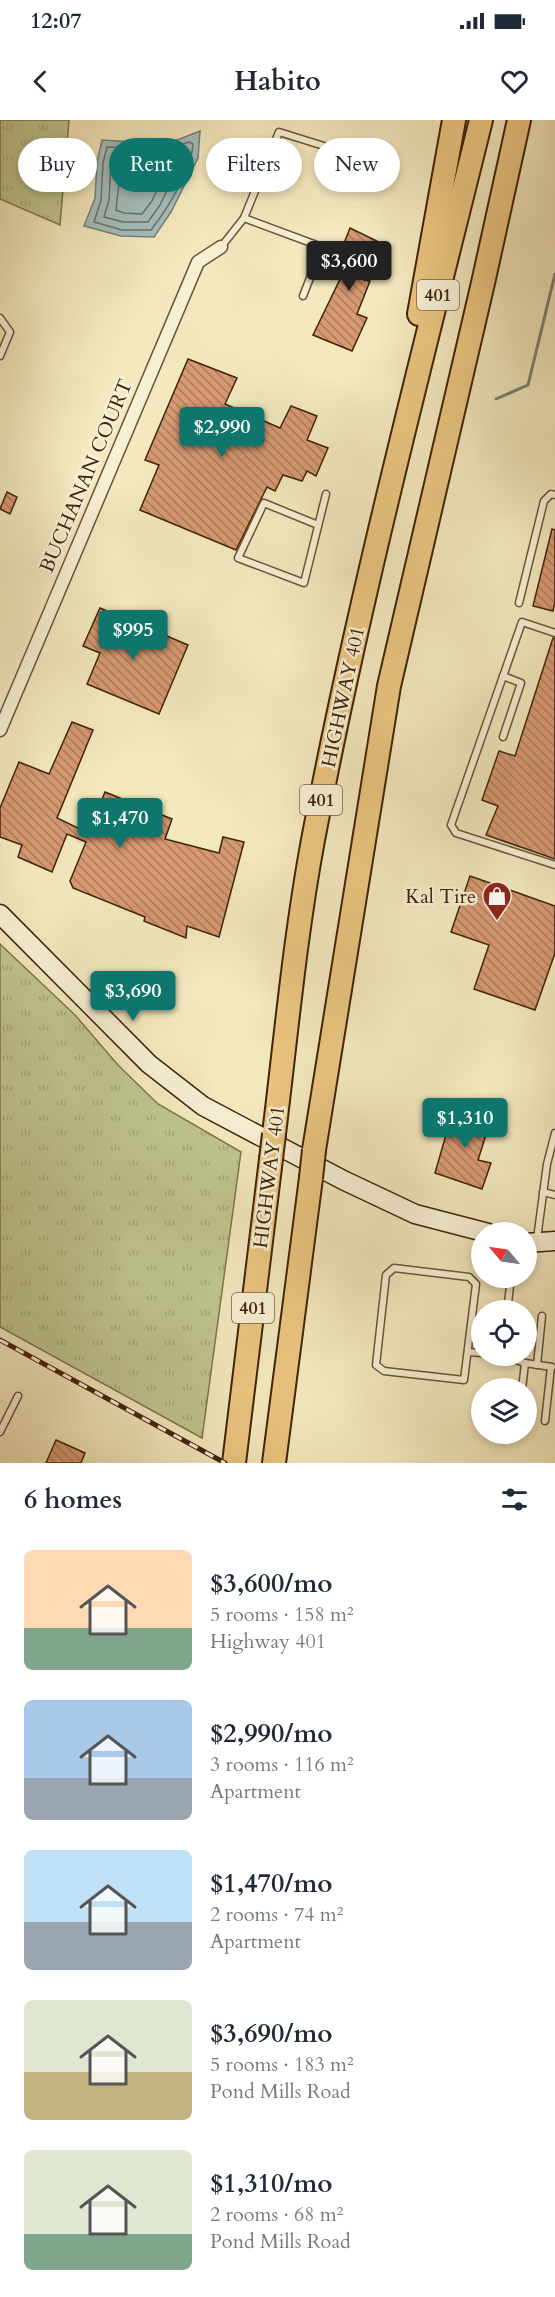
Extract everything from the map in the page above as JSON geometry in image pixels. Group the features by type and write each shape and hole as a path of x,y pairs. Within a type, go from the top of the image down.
{"highway":[{"path":"394,469 454,120"},
{"name":"HIGHWAY 401","path":"234,1460 298,939 313,843 394,469 481,120"},
{"name":"HIGHWAY 401","path":"274,1463 314,1150 388,686 519,120"},
{"path":"483,283 534,120"}],"main road":[{"path":"0,914 149,1064 202,1106 343,1180 415,1214 471,1228"}],"street":[{"name":"BUCHANAN COURT","path":"0,730 198,262 221,247"}],"lane":[{"path":"221,247 244,218 279,132 314,143"},
{"path":"244,218 322,248 303,296"},
{"path":"0,318 10,332 0,356"},
{"path":"318,525 264,503 238,558 304,583 326,494"},
{"path":"519,603 544,501 550,494 555,495"},
{"path":"555,633 522,622 452,825 456,833 555,865"},
{"path":"503,676 521,683 503,737"},
{"path":"540,1242 543,1192 549,1149 555,1133"},
{"path":"543,1192 555,1195"},
{"path":"394,1268 469,1277 476,1284 468,1352 464,1380 384,1371 376,1365 386,1275 394,1268"},
{"path":"542,1316 537,1365 553,1367 545,1421"},
{"path":"0,1432 18,1396"}],"green space":[{"path":"0,120 69,120 67,138 18,138 18,192 63,192 60,225 0,199"},
{"path":"0,944 75,1015 118,1065 158,1104 241,1152 202,1438 0,1327"}],"water":[{"path":"200,131 198,158 194,166 194,138 182,138"},
{"path":"102,140 109,140 109,192 181,192 154,237 121,236 84,226 97,192 97,162"}],"building":[{"path":"350,228 381,243 364,280 370,281 357,314 367,318 352,351 313,335 343,273 334,269"},
{"path":"188,359 237,378 225,404 280,428 291,406 317,416 307,440 328,448 316,476 307,471 302,481 283,475 275,491 267,487 236,550 140,510 159,465 145,460"},
{"path":"7,492 17,497 10,514 0,509"},
{"path":"552,529 555,530 553,611 533,606"},
{"path":"100,608 188,645 159,714 87,684 100,653 83,646"},
{"path":"553,638 555,638 555,859 486,835 498,806 482,800 499,751 515,756"},
{"path":"72,722 93,730 57,818 88,833 105,792 172,819 165,839 219,853 223,837 244,842 219,937 187,926 186,938 144,921 145,917 73,888 70,881 86,842 67,834 52,872 18,857 22,845 0,837 0,808 19,762 49,774"},
{"path":"470,876 555,906 555,953 535,1010 474,989 489,945 451,932"},
{"path":"454,1107 491,1119 478,1160 491,1163 482,1189 435,1173"},
{"path":"56,1440 85,1453 81,1463 46,1463"}],"waterway":[{"path":"496,399 528,385 555,274"}],"railway":[{"path":"0,1340 225,1463"}],"place":[{"name":"Kal Tire","path":"497,922"}]}
